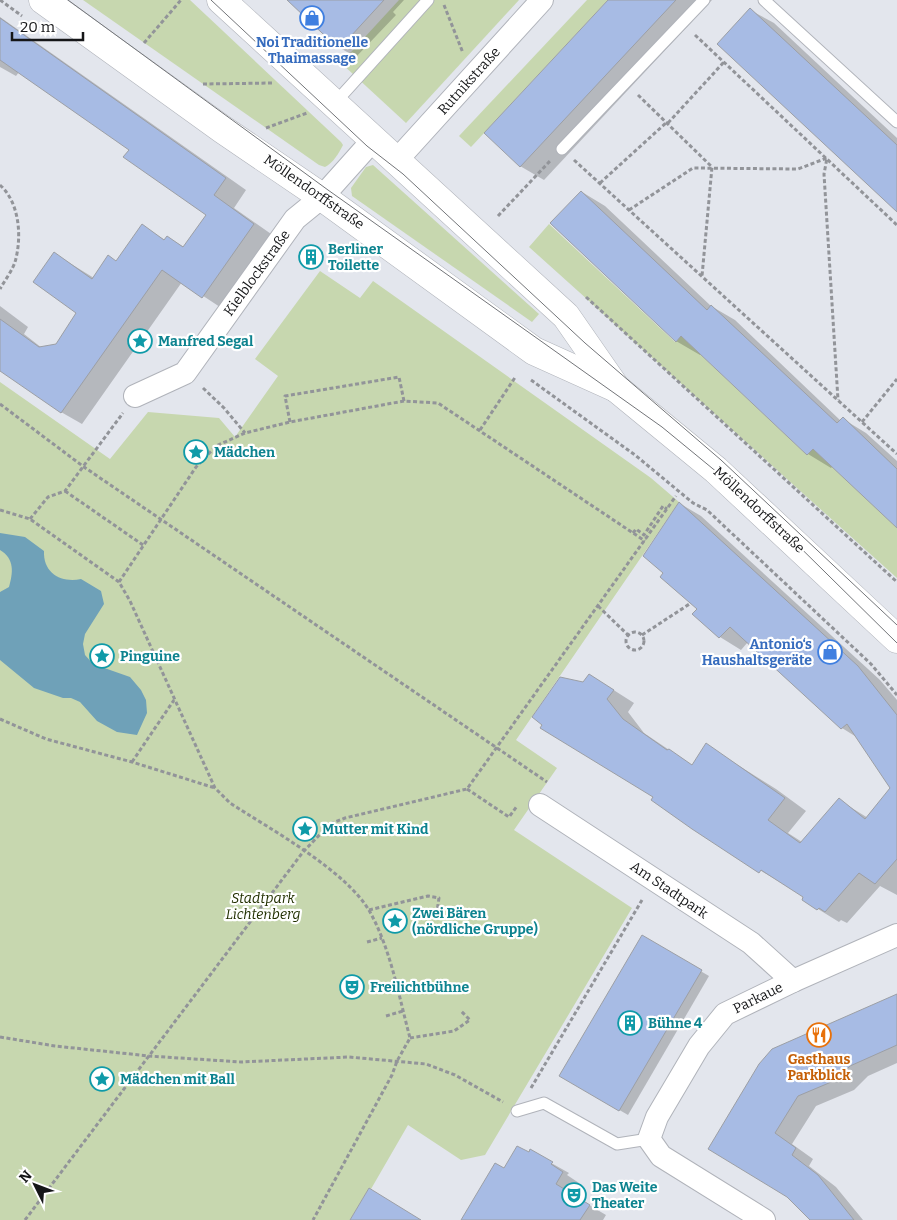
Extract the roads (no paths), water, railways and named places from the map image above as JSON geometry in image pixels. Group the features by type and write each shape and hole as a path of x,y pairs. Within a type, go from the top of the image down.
{"main road":[{"name":"Möllendorffstraße","path":"221,0 323,107 373,140 566,316 616,388"},
{"name":"Möllendorffstraße","path":"33,8 129,61 163,84 534,351 616,388 716,470 897,639"}],"street":[{"name":"Rutnikstraße","path":"396,161 542,0"},
{"name":"Kielblockstraße","path":"135,396 185,373 295,218 322,197 373,140"},
{"name":"Am Stadtpark","path":"529,804 654,880 751,943 794,981"},
{"name":"Parkaue","path":"649,1139 658,1117 712,1028 725,1014 897,935"},
{"path":"649,1139 661,1156 764,1220"}],"lane":[{"path":"323,107 428,0"},
{"path":"562,149 704,0"},
{"path":"764,0 897,122"},
{"path":"517,1111 544,1103 617,1144 649,1139"}],"water":[{"path":"0,533 25,537 44,551 47,566 55,575 67,580 81,579 101,591 104,604 85,634 83,644 85,655 93,664 130,677 141,690 146,700 147,713 137,735 117,732 97,721 80,702 34,688 0,660 0,592 9,587 12,567 8,558 0,550"}],"tram line":[{"path":"68,0 328,190 662,427 757,505 897,643"},
{"path":"211,0 367,146 403,174 585,343 721,460 897,625"}],"place":[{"name":"Noi Traditionelle Thaimassage","path":"312,18"},
{"name":"Berliner Toilette","path":"311,257"},
{"name":"Manfred Segal","path":"140,341"},
{"name":"Mädchen","path":"196,452"},
{"name":"Antonio‘s Haushaltsgeräte","path":"830,652"},
{"name":"Pinguine","path":"102,656"},
{"name":"Mutter mit Kind","path":"305,829"},
{"name":"Zwei Bären (nördliche Gruppe)","path":"395,921"},
{"name":"Freilichtbühne","path":"352,987"},
{"name":"Bühne 4","path":"630,1023"},
{"name":"Gasthaus Parkblick","path":"819,1035"},
{"name":"Mädchen mit Ball","path":"102,1079"},
{"name":"Das Weite Theater","path":"574,1195"}],"park label":[{"name":"Stadtpark Lichtenberg","path":"263,906"}]}
